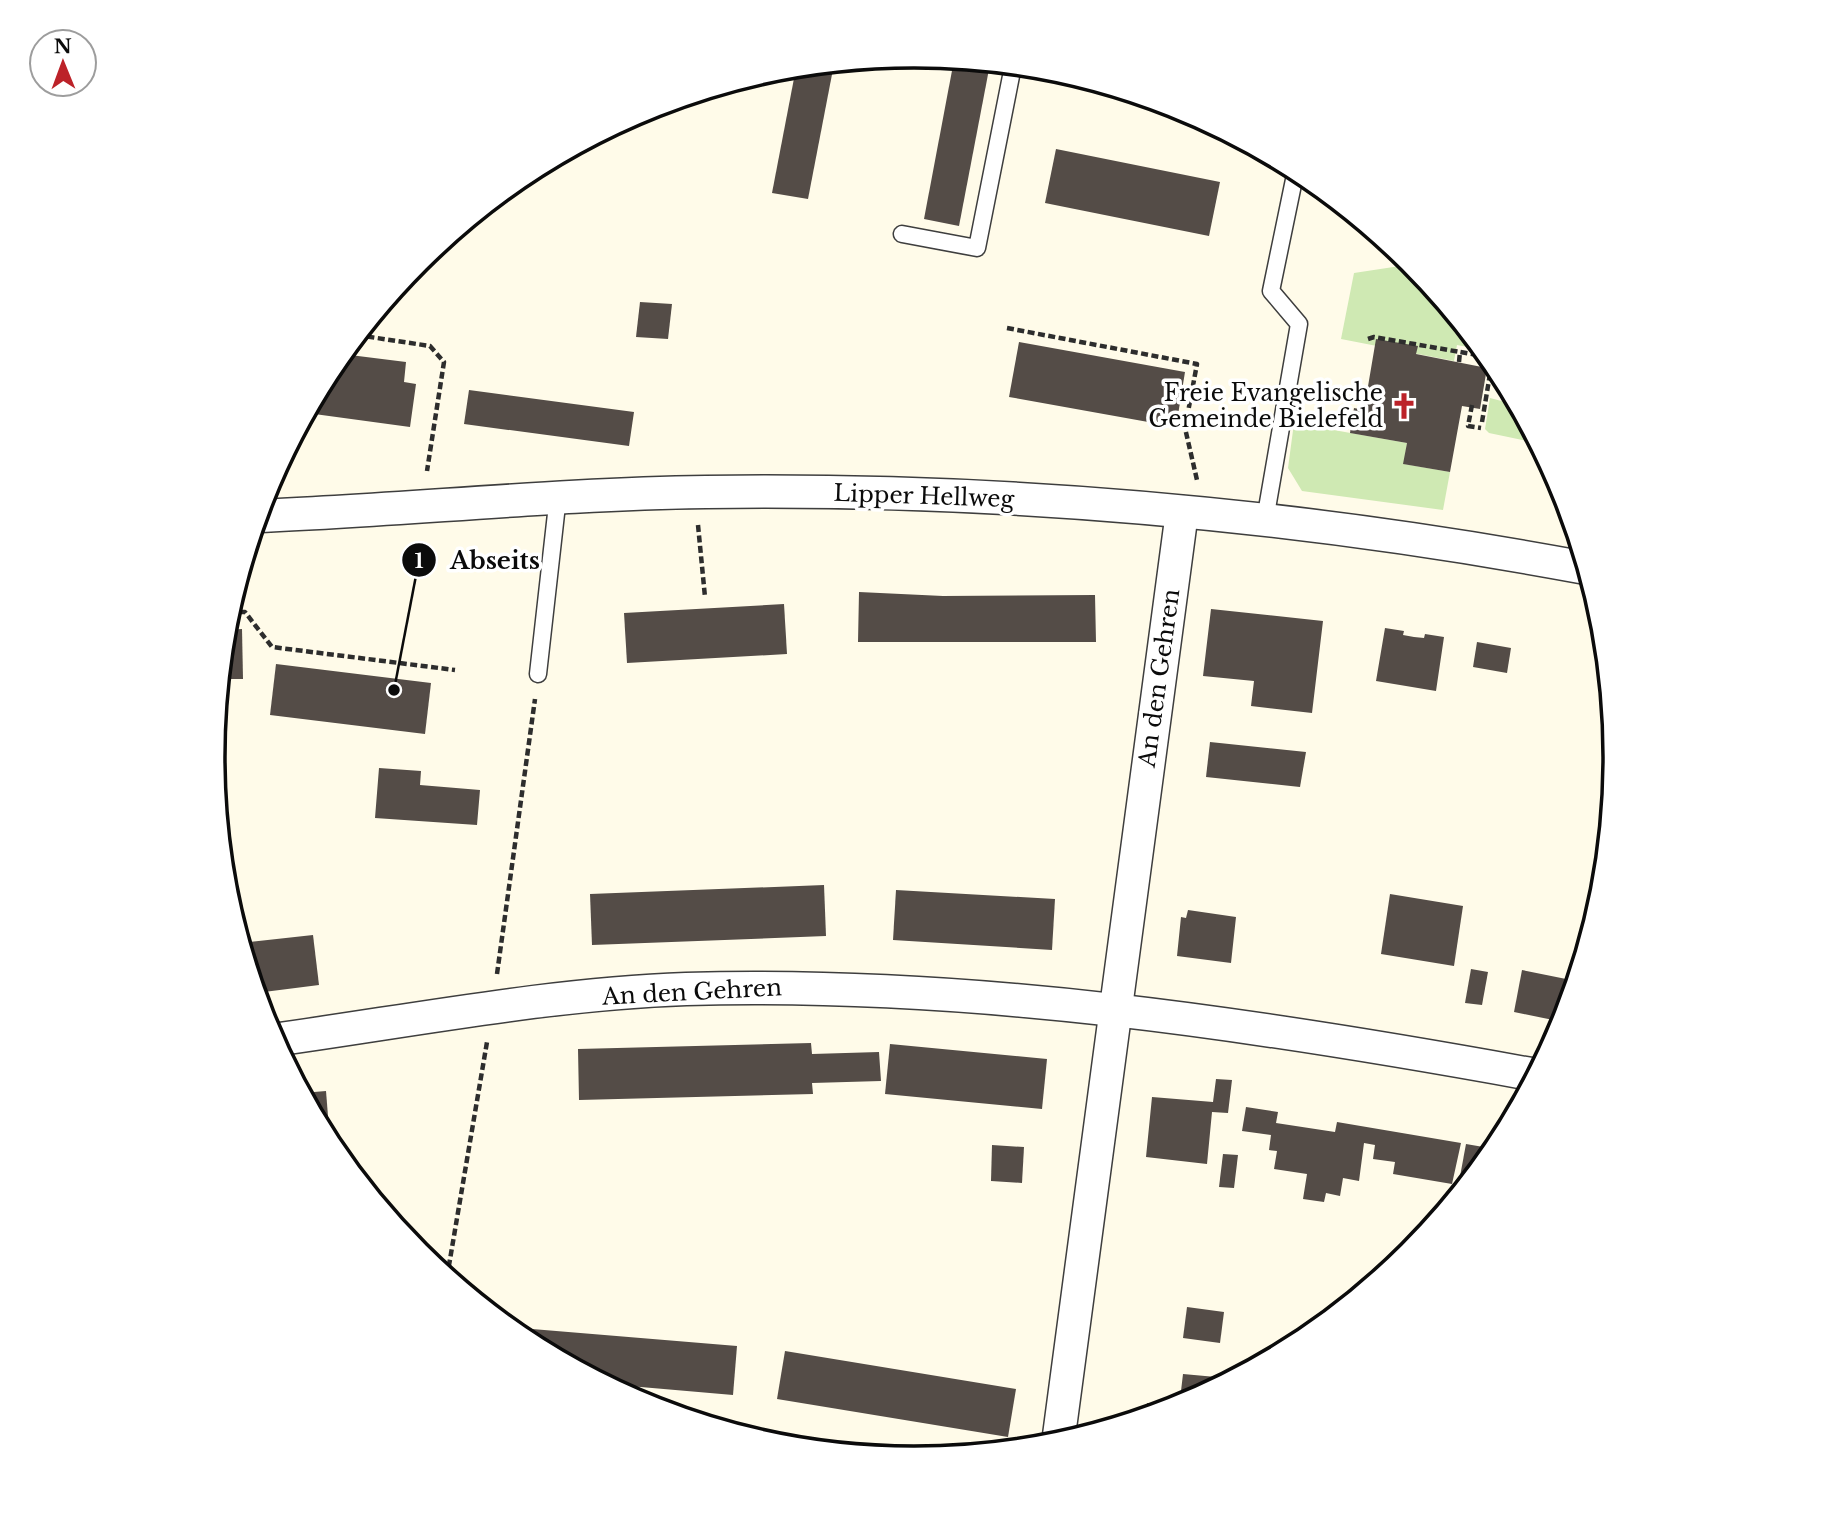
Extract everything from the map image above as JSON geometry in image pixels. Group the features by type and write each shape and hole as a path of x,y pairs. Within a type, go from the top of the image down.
{"street":[{"name":"Lipper Hellweg","path":"269,515 558,496 702,492 885,493 1020,499 1265,520 1457,544 1576,566"},
{"name":"An den Gehren","path":"1060,1431 1113,1012 1194,513"},
{"name":"An den Gehren","path":"285,1038 628,992 685,989 910,990 1113,1012 1353,1043 1527,1072"}],"lane":[{"path":"902,234 976,248 1011,75"},
{"path":"1265,520 1299,324 1271,291 1294,182"},
{"path":"538,674 558,496"}],"path":[{"path":"1007,328 1197,364 1185,428 1194,513"},
{"path":"368,337 430,346 444,362 422,506"},
{"path":"1368,339 1374,337 1472,354"},
{"path":"1459,362 1460,352"},
{"path":"1472,405 1468,426 1481,425 1489,378"},
{"path":"699,541 705,597"},
{"path":"240,612 245,612 272,647 455,670"}],"green space":[{"path":"1397,266 1432,303 1467,347 1457,345 1454,361 1341,339 1354,273"},
{"path":"1490,398 1504,402 1526,441 1489,433 1485,429"},
{"path":"1294,423 1407,443 1404,464 1450,472 1443,510 1302,491 1288,468"}],"building":[{"path":"952,70 988,73 959,226 924,219"},
{"path":"832,73 808,199 772,193 794,79"},
{"path":"1056,149 1220,182 1209,236 1045,203"},
{"path":"640,302 672,304 668,339 636,337"},
{"name":"Freie Evangelische Gemeinde Bielefeld","path":"1376,339 1418,346 1416,354 1481,367 1486,374 1480,409 1462,406 1450,472 1403,464 1407,443 1350,433 1354,408 1364,410"},
{"path":"1019,342 1185,372 1176,427 1009,397"},
{"path":"355,356 406,362 404,382 416,384 410,427 316,414"},
{"path":"469,390 634,412 629,446 464,424"},
{"path":"859,592 943,596 1095,595 1096,642 858,642"},
{"path":"784,604 787,654 627,663 624,613"},
{"path":"1211,609 1323,621 1312,713 1251,706 1254,681 1203,676"},
{"path":"1385,628 1404,631 1403,635 1414,637 1424,638 1425,634 1444,637 1436,691 1376,681"},
{"path":"237,629 242,629 243,679 230,679 231,668"},
{"path":"1477,642 1511,648 1507,673 1473,667"},
{"path":"276,664 431,683 425,734 270,715"},
{"path":"1210,742 1306,752 1300,787 1206,777"},
{"path":"379,768 421,771 420,785 480,790 477,825 375,818"},
{"path":"824,885 826,936 592,945 590,894"},
{"path":"896,890 1055,899 1052,950 893,940"},
{"path":"1390,894 1463,906 1454,966 1381,954"},
{"path":"1188,910 1236,917 1231,963 1177,956 1181,917 1186,918"},
{"path":"313,935 319,985 266,992 250,942"},
{"path":"1471,969 1488,972 1482,1005 1465,1003"},
{"path":"1522,970 1567,979 1552,1020 1514,1012"},
{"path":"811,1043 812,1054 879,1052 881,1081 812,1083 813,1094 579,1100 578,1049"},
{"path":"890,1044 1047,1059 1042,1109 885,1094"},
{"path":"1216,1079 1232,1080 1228,1113 1212,1112 1207,1164 1146,1157 1152,1097 1213,1102"},
{"path":"326,1091 328,1120 317,1102 312,1092"},
{"path":"1246,1107 1278,1112 1276,1123 1335,1132 1337,1122 1461,1143 1452,1184 1393,1174 1395,1162 1373,1159 1375,1145 1364,1143 1359,1181 1343,1178 1340,1196 1326,1193 1324,1202 1303,1199 1307,1174 1274,1169 1277,1151 1269,1150 1271,1135 1242,1131"},
{"path":"1466,1144 1482,1147 1461,1177 1460,1179"},
{"path":"992,1145 1024,1147 1022,1183 991,1181"},
{"path":"1223,1154 1238,1155 1234,1188 1219,1187"},
{"path":"1187,1307 1224,1312 1220,1343 1183,1338"},
{"path":"528,1329 737,1346 733,1395 632,1386 569,1354"},
{"path":"785,1351 1016,1389 1008,1437 777,1399"},
{"path":"1183,1374 1216,1377 1184,1392 1181,1391"}],"place":[{"name":"Freie Evangelische Gemeinde Bielefeld","path":"1404,406"},
{"name":"Abseits","path":"394,690"}]}
